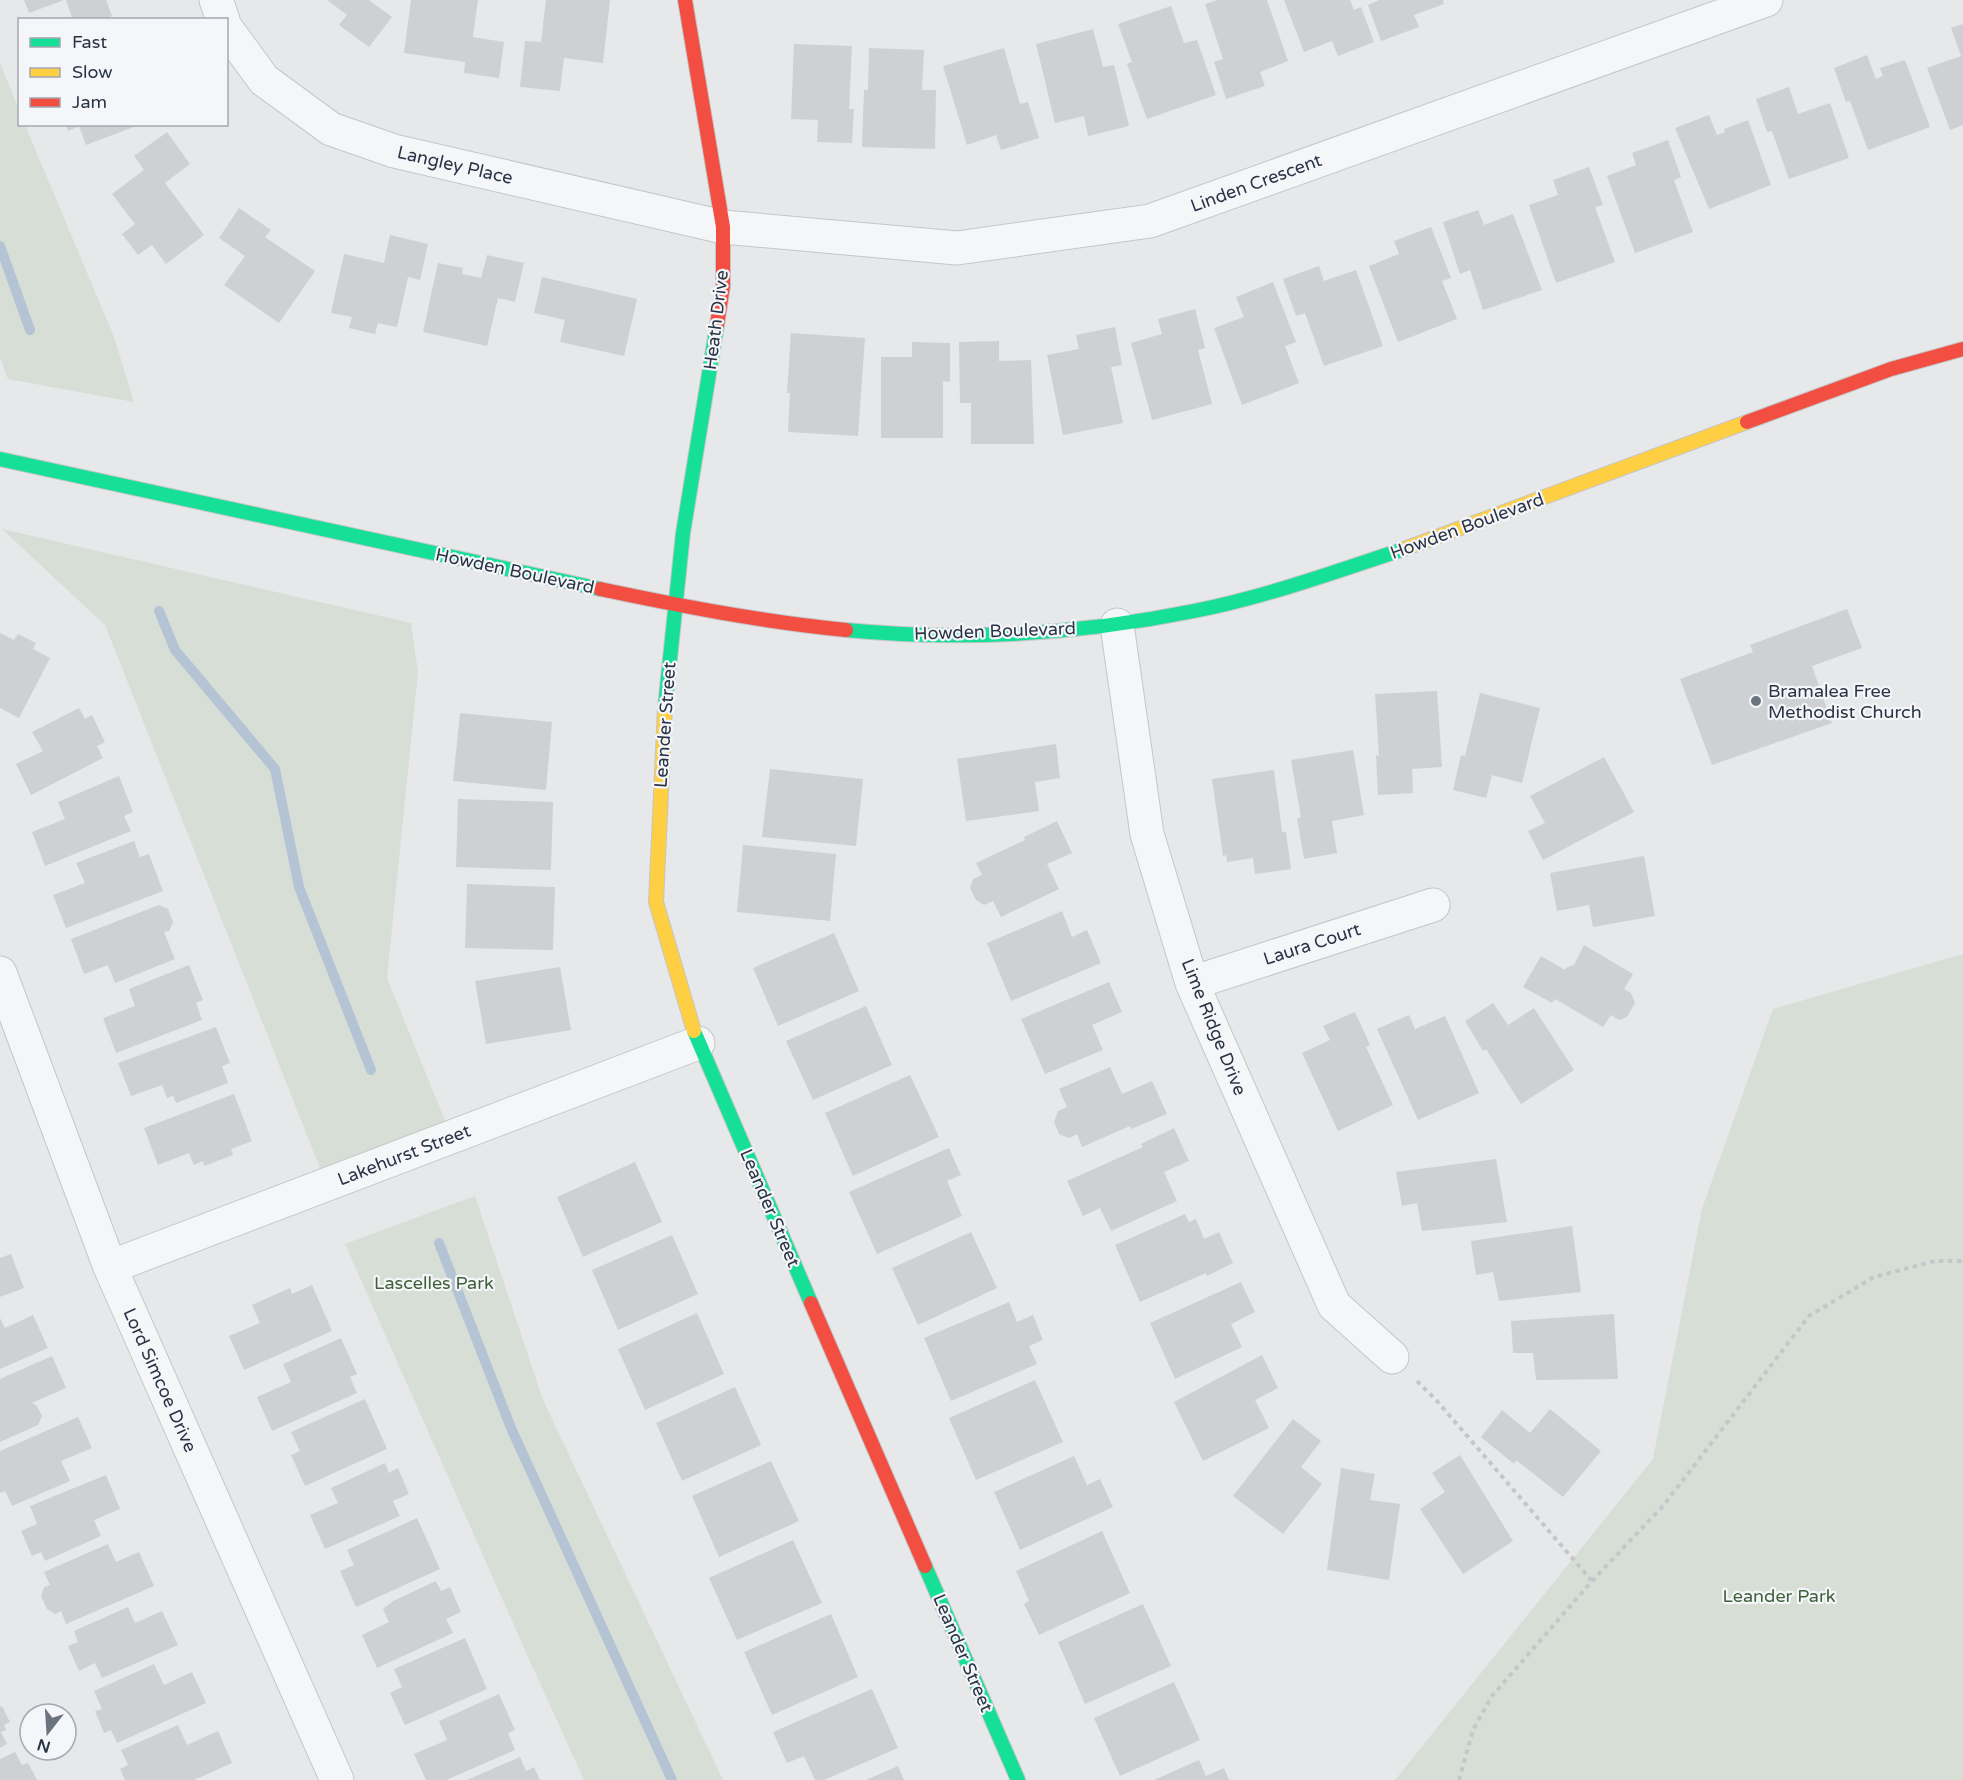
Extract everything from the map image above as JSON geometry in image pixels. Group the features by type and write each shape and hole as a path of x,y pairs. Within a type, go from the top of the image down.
{"street":[{"path":"216,0 222,18"},
{"name":"Heath Drive","path":"675,605 683,533 723,286 723,227 685,0"},
{"name":"Linden Crescent","path":"723,227 957,248 1150,221 1766,0"},
{"name":"Langley Place","path":"228,31 264,80 331,129 394,151 723,227"},
{"name":"Howden Boulevard","path":"0,459 675,605 798,625 902,635 1016,633 1117,625 1196,611 1313,579 1408,548 1892,369 1963,349"},
{"name":"Leander Street","path":"675,605 665,696 656,902 698,1043 1018,1780"},
{"name":"Lime Ridge Drive","path":"1117,625 1147,834 1192,983 1334,1305 1392,1357"},
{"name":"Laura Court","path":"1192,983 1433,905"},
{"name":"Lord Simcoe Drive","path":"0,973 110,1267 337,1780"},
{"name":"Lakehurst Street","path":"110,1267 698,1043"}],"path":[{"path":"1460,1780 1473,1730 1492,1696 1592,1581 1663,1506 1809,1316 1874,1277 1935,1261 1963,1261"},
{"path":"1392,1357 1437,1401 1592,1581"}],"green space":[{"path":"0,63 18,108 18,126 25,126 114,337 134,402 8,379 0,357"},
{"path":"2,529 411,623 418,672 387,978 446,1123 322,1173 105,625"},
{"name":"Leander Park","path":"1963,954 1963,1780 1395,1780 1653,1459 1702,1209 1773,1009"},
{"name":"Lascelles Park","path":"475,1196 543,1400 723,1780 584,1780 345,1244"}],"building":[{"path":"24,0 64,0 29,13"},
{"path":"66,0 106,0 112,16 108,18 72,18"},
{"path":"327,0 369,0 392,17 369,47 339,25 347,15"},
{"path":"411,0 478,0 473,37 504,42 499,78 464,73 465,62 404,53"},
{"path":"546,0 610,0 603,63 564,58 560,91 520,87 525,41 541,42"},
{"path":"1217,0 1267,0 1288,61 1260,72 1265,86 1226,99 1214,62 1223,59 1205,4"},
{"path":"1284,0 1350,0 1354,10 1361,7 1374,42 1338,56 1332,41 1304,52"},
{"path":"1379,0 1443,0 1444,4 1414,15 1419,27 1381,41 1368,5"},
{"path":"1171,6 1184,43 1197,40 1216,95 1147,119 1127,64 1132,62 1118,24"},
{"path":"1963,24 1963,125 1950,130 1927,68 1961,56 1951,28"},
{"path":"1093,29 1103,67 1114,65 1129,126 1088,136 1084,116 1055,123 1036,44"},
{"path":"794,44 852,46 849,109 854,109 852,143 817,142 818,120 791,119"},
{"path":"869,48 924,50 922,90 936,90 935,149 862,147 864,90 868,90"},
{"path":"1004,48 1020,104 1028,102 1039,138 1001,150 996,135 967,145 943,66"},
{"path":"1867,55 1876,79 1883,76 1880,68 1905,60 1930,127 1868,150 1850,101 1846,102 1834,68"},
{"path":"1789,87 1798,114 1830,103 1849,158 1789,179 1772,131 1767,132 1756,99"},
{"path":"1709,115 1717,135 1725,132 1724,129 1748,120 1771,185 1709,209 1675,128"},
{"path":"66,126 79,126 68,131"},
{"path":"79,126 136,126 86,145"},
{"path":"167,132 190,164 165,183 204,235 166,264 152,245 138,255 122,234 135,224 112,194 144,170 134,156"},
{"path":"1668,140 1681,177 1674,180 1693,232 1635,253 1607,176 1636,165 1632,153"},
{"path":"1589,167 1603,205 1595,207 1615,262 1556,283 1529,205 1558,195 1553,180"},
{"path":"239,208 271,230 265,237 315,271 279,323 224,285 245,256 219,238"},
{"path":"1478,210 1484,225 1513,214 1542,290 1483,310 1470,270 1460,274 1443,222"},
{"path":"1431,227 1451,278 1442,281 1457,319 1398,342 1369,266 1399,254 1394,241"},
{"path":"390,235 428,244 420,280 408,277 397,327 378,323 375,334 349,328 352,317 331,313 344,254 384,263"},
{"path":"487,255 524,263 515,302 498,298 487,346 423,332 438,263 463,268 462,274 481,278"},
{"path":"1319,266 1324,281 1356,270 1383,346 1324,366 1305,313 1296,316 1283,279"},
{"path":"542,277 637,299 624,356 560,342 565,320 534,313"},
{"path":"1273,282 1296,342 1285,346 1299,383 1242,405 1214,328 1244,317 1236,297"},
{"path":"1195,309 1205,348 1198,350 1212,404 1152,420 1131,343 1162,334 1158,319"},
{"path":"1115,327 1122,365 1111,367 1123,423 1063,435 1047,355 1079,349 1076,335"},
{"path":"791,333 865,338 858,436 788,432 790,393 787,393"},
{"path":"999,341 999,361 1031,360 1034,444 971,444 971,403 960,403 959,342"},
{"path":"912,342 950,343 950,382 943,381 943,438 881,438 881,357 912,357"},
{"name":"Bramalea Free Methodist Church","path":"1847,609 1862,648 1812,666 1832,723 1712,765 1680,679 1753,652 1750,645"},
{"path":"0,633 14,640 18,634 36,643 33,649 50,658 19,718 0,708"},
{"path":"1437,691 1442,767 1412,769 1413,793 1378,795 1376,755 1379,756 1375,694"},
{"path":"1480,693 1540,708 1522,783 1492,775 1486,798 1453,790 1461,755 1465,756"},
{"path":"79,708 85,719 92,715 105,742 97,746 103,758 31,795 16,764 43,751 32,732"},
{"path":"460,713 552,722 546,790 453,781"},
{"path":"1056,744 1060,778 1035,782 1039,811 966,821 957,759"},
{"path":"1353,750 1364,815 1332,821 1337,853 1304,859 1297,818 1301,817 1291,760"},
{"path":"1604,757 1634,812 1543,860 1528,831 1545,823 1530,796"},
{"path":"770,769 863,779 856,846 762,837"},
{"path":"1274,770 1282,832 1286,832 1291,869 1255,874 1253,858 1227,862 1226,855 1223,856 1212,779"},
{"path":"119,776 133,812 124,816 131,831 45,866 32,832 65,819 58,802"},
{"path":"458,799 553,802 551,870 456,867"},
{"path":"1057,821 1072,853 1047,864 1059,889 1001,917 993,901 984,905 976,900 970,888 973,879 982,875 976,863 1025,840 1024,837"},
{"path":"134,841 140,857 149,854 163,891 66,928 53,895 85,883 76,863"},
{"path":"743,845 836,854 830,921 737,912"},
{"path":"1644,856 1655,916 1593,927 1589,905 1557,911 1550,873"},
{"path":"467,884 555,887 553,950 465,948"},
{"path":"159,905 168,909 173,922 169,931 164,932 175,959 115,983 108,965 84,974 71,939"},
{"path":"1062,911 1072,937 1087,930 1101,963 1011,1001 987,943"},
{"path":"834,933 859,991 778,1026 753,968"},
{"path":"1584,945 1633,974 1624,989 1631,993 1635,1003 1627,1017 1619,1020 1611,1015 1603,1027 1555,999 1552,1003 1523,987 1541,956 1565,970 1574,965"},
{"path":"189,965 203,1000 196,1003 202,1020 116,1053 103,1018 135,1006 129,989"},
{"path":"560,967 571,1030 486,1044 475,981"},
{"path":"1109,982 1122,1012 1092,1025 1103,1050 1045,1074 1021,1019"},
{"path":"1493,1003 1508,1025 1534,1008 1574,1070 1521,1104 1486,1049 1483,1051 1465,1021"},
{"path":"866,1006 892,1065 813,1100 786,1041"},
{"path":"1355,1012 1370,1045 1366,1047 1393,1105 1338,1131 1302,1053 1330,1040 1323,1026"},
{"path":"1409,1015 1415,1029 1445,1016 1479,1093 1418,1120 1377,1029"},
{"path":"216,1027 230,1063 222,1066 228,1083 176,1103 173,1096 167,1098 162,1085 131,1096 118,1063"},
{"path":"1110,1067 1122,1094 1152,1081 1167,1114 1131,1129 1130,1126 1082,1147 1077,1134 1069,1138 1059,1134 1054,1122 1058,1111 1067,1107 1059,1089"},
{"path":"910,1075 939,1137 853,1176 825,1113"},
{"path":"234,1094 252,1141 231,1149 233,1155 204,1166 203,1161 194,1165 189,1153 158,1165 144,1128"},
{"path":"1174,1128 1189,1161 1164,1172 1177,1201 1111,1231 1100,1208 1083,1216 1067,1181 1143,1147 1141,1144"},
{"path":"949,1148 961,1175 947,1181 962,1216 877,1254 849,1192"},
{"path":"1496,1159 1507,1222 1422,1231 1417,1203 1402,1206 1396,1172"},
{"path":"635,1162 662,1222 583,1257 557,1197"},
{"path":"1185,1214 1189,1222 1196,1219 1204,1239 1219,1232 1233,1263 1207,1276 1206,1273 1140,1302 1115,1245"},
{"path":"1572,1226 1581,1292 1499,1301 1493,1272 1476,1275 1471,1241"},
{"path":"971,1232 997,1288 918,1325 892,1268"},
{"path":"672,1235 698,1294 618,1330 592,1270"},
{"path":"11,1254 24,1288 0,1297 0,1258"},
{"path":"1241,1282 1255,1312 1231,1324 1242,1347 1175,1379 1150,1323"},
{"path":"312,1285 332,1331 244,1370 229,1336 260,1323 252,1305 290,1288 292,1294"},
{"path":"1009,1302 1017,1322 1033,1315 1043,1340 1029,1346 1037,1364 951,1401 924,1338"},
{"path":"697,1313 724,1374 645,1410 618,1349"},
{"path":"1614,1314 1618,1379 1536,1380 1533,1353 1513,1353 1511,1321"},
{"path":"33,1315 48,1348 0,1369 0,1318 5,1328"},
{"path":"341,1338 357,1374 350,1377 357,1393 272,1431 257,1397 291,1382 283,1364"},
{"path":"1262,1355 1278,1388 1255,1400 1269,1428 1203,1461 1174,1402"},
{"path":"52,1356 66,1388 32,1403 37,1406 42,1416 38,1425 0,1442 0,1379"},
{"path":"1035,1380 1063,1442 976,1480 949,1418"},
{"path":"735,1387 761,1445 682,1481 656,1423"},
{"path":"365,1399 387,1449 305,1486 291,1455 300,1451 291,1432"},
{"path":"1550,1409 1601,1451 1563,1497 1516,1460 1514,1464 1481,1437 1502,1410 1530,1433"},
{"path":"78,1417 92,1448 61,1461 70,1481 12,1506 5,1491 0,1493 0,1451"},
{"path":"1293,1419 1321,1441 1301,1467 1322,1484 1283,1534 1233,1496"},
{"path":"1460,1455 1513,1541 1463,1574 1420,1509 1445,1492 1432,1473"},
{"path":"1074,1456 1087,1485 1100,1479 1113,1507 1020,1550 994,1492"},
{"path":"771,1461 799,1521 719,1557 692,1496"},
{"path":"385,1463 389,1473 398,1468 409,1494 393,1501 400,1516 325,1549 310,1515 338,1503 331,1488"},
{"path":"1341,1468 1375,1474 1370,1500 1400,1504 1389,1580 1327,1570"},
{"path":"106,1475 120,1509 94,1520 101,1536 45,1561 41,1552 32,1556 21,1531 37,1524 30,1506"},
{"path":"417,1518 440,1569 356,1607 340,1571 354,1565 347,1550"},
{"path":"1102,1531 1130,1593 1039,1635 1024,1604 1029,1601 1016,1571"},
{"path":"793,1540 822,1603 737,1640 709,1578"},
{"path":"108,1544 116,1562 139,1552 154,1586 66,1624 61,1611 55,1614 47,1609 41,1596 44,1587 50,1585 44,1572"},
{"path":"436,1581 441,1591 450,1587 461,1612 446,1619 453,1633 377,1668 362,1635 389,1622 383,1609 393,1601"},
{"path":"1143,1604 1171,1666 1085,1704 1058,1642"},
{"path":"128,1607 135,1623 162,1611 178,1645 102,1678 95,1663 79,1671 68,1646 78,1642 74,1631"},
{"path":"831,1614 858,1677 772,1715 744,1652"},
{"path":"465,1638 487,1689 405,1725 390,1693 402,1687 394,1669"},
{"path":"154,1664 164,1685 192,1672 206,1703 117,1743 111,1730 104,1733 95,1711 102,1709 94,1691"},
{"path":"1174,1682 1200,1740 1120,1776 1094,1718"},
{"path":"872,1689 898,1748 824,1780 815,1780 804,1756 787,1763 773,1732"},
{"path":"499,1694 515,1730 508,1733 515,1750 446,1780 426,1780 414,1754 447,1740 439,1721"},
{"path":"2,1706 10,1722 4,1725 6,1730 1,1732 7,1744 0,1748 0,1707"},
{"path":"178,1725 187,1745 218,1731 232,1763 194,1780 125,1780 120,1769 128,1765 121,1750"},
{"path":"15,1752 18,1762 22,1765 28,1763 37,1780 0,1780 0,1759"},
{"path":"520,1757 526,1771 534,1767 540,1780 467,1780"},
{"path":"1199,1760 1206,1776 1224,1768 1229,1780 1154,1780"},
{"path":"898,1766 904,1780 866,1780"}],"waterway":[{"path":"0,246 30,330"},
{"path":"159,611 175,650 275,769 299,887 371,1070"},
{"path":"439,1243 511,1428 672,1780"}],"traffic: fast":[{"path":"665,707 683,533 717,325"},
{"path":"0,459 600,589"},
{"path":"846,630 977,635 1065,630 1151,619 1247,599 1404,549"},
{"path":"694,1031 811,1303"},
{"path":"925,1566 1018,1780"}],"traffic: slow":[{"path":"1404,549 1747,422"},
{"path":"665,707 656,902 694,1031"}],"traffic: jam":[{"path":"685,0 723,227 723,286 717,325"},
{"path":"1747,422 1891,369 1963,349"},
{"path":"600,589 722,613 846,630"},
{"path":"811,1303 925,1566"}],"place":[{"name":"Bramalea Free Methodist Church","path":"1756,701"}]}
